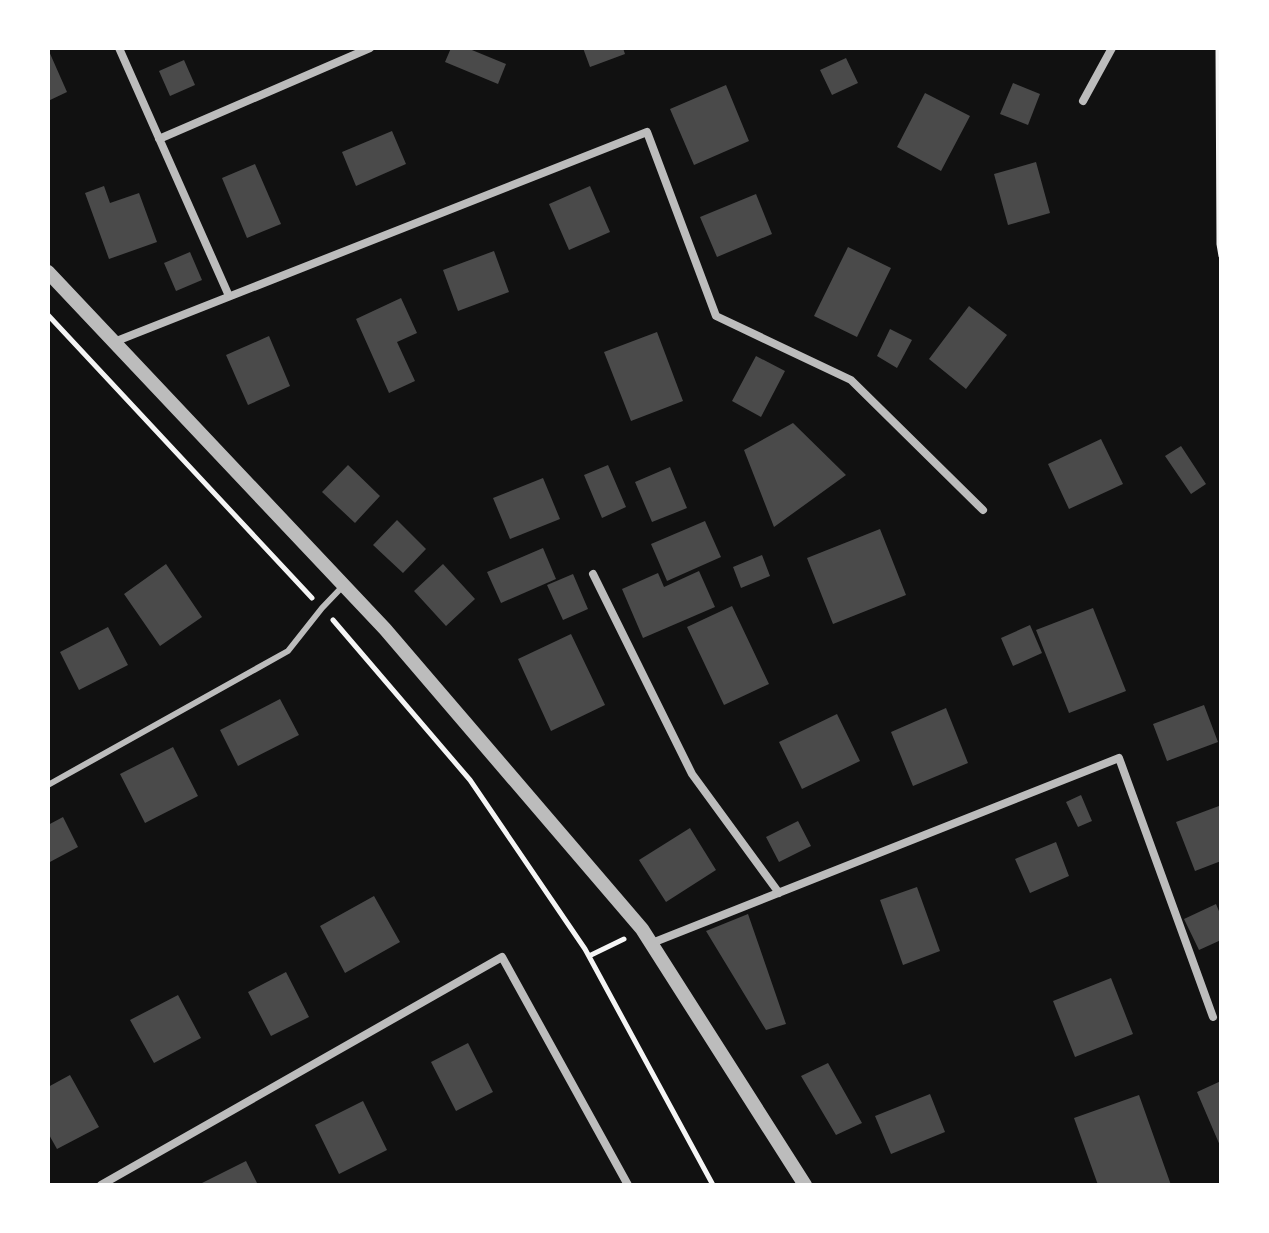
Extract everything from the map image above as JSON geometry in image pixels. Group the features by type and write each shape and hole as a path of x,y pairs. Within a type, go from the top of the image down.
{"street":[{"path":"119,48 229,296"},
{"path":"159,139 370,48"},
{"path":"1083,101 1112,48"},
{"path":"114,342 647,132 716,316 851,380 983,510"},
{"path":"52,281 114,342 385,629 642,929 805,1185"},
{"path":"593,574 692,774 779,893"},
{"path":"652,943 1119,758 1213,1017"},
{"path":"101,1185 502,957 628,1185"}],"lane":[{"path":"48,785 288,651 343,585"}],"path":[{"path":"1218,48 1221,256"},
{"path":"48,315 322,608 470,780 589,956 713,1185"},
{"path":"589,956 631,935"}],"building":[{"path":"451,48 467,48 506,64 498,84 445,62"},
{"path":"583,48 623,48 625,54 590,67"},
{"path":"48,49 67,92 48,101"},
{"path":"846,58 858,83 832,95 820,70"},
{"path":"184,60 195,85 170,96 159,71"},
{"path":"1013,83 1040,94 1028,125 1000,114"},
{"path":"726,85 749,141 694,165 670,109"},
{"path":"925,93 970,116 941,171 897,147"},
{"path":"392,131 406,164 356,186 342,152"},
{"path":"1036,162 1050,213 1008,225 994,174"},
{"path":"255,164 281,224 247,238 222,178"},
{"path":"104,186 110,203 139,193 157,242 109,259 85,193"},
{"path":"590,186 610,232 569,250 549,204"},
{"path":"756,194 772,234 717,257 700,217"},
{"path":"848,247 891,268 857,337 814,316"},
{"path":"494,251 509,292 458,311 443,270"},
{"path":"190,252 202,280 176,291 164,263"},
{"path":"401,298 417,333 397,342 415,381 389,393 356,319"},
{"path":"969,306 1007,335 966,389 929,359"},
{"path":"890,329 912,340 897,368 877,356"},
{"path":"657,332 683,401 631,421 604,352"},
{"path":"269,336 290,386 248,405 226,355"},
{"path":"756,356 785,371 761,417 732,401"},
{"path":"793,423 846,475 774,527 744,450"},
{"path":"1101,439 1123,484 1069,509 1048,464"},
{"path":"1181,446 1206,484 1191,494 1165,456"},
{"path":"348,465 380,496 355,523 322,492"},
{"path":"608,465 626,507 602,518 584,475"},
{"path":"670,467 687,508 652,522 635,482"},
{"path":"543,478 560,519 510,539 493,498"},
{"path":"397,520 426,549 403,573 373,545"},
{"path":"705,521 721,557 667,581 651,544"},
{"path":"880,529 906,595 833,624 807,558"},
{"path":"543,548 556,579 501,603 487,572"},
{"path":"762,555 770,576 741,588 733,567"},
{"path":"166,564 202,617 160,646 124,594"},
{"path":"443,564 475,599 446,626 414,591"},
{"path":"699,571 715,607 643,638 622,589 658,573 664,587"},
{"path":"573,574 588,609 563,620 547,585"},
{"path":"732,606 769,684 724,705 687,627"},
{"path":"1093,608 1126,691 1069,713 1036,630"},
{"path":"1030,625 1042,653 1013,666 1001,638"},
{"path":"108,627 128,665 79,690 60,652"},
{"path":"571,634 605,705 551,731 518,659"},
{"path":"280,699 299,735 238,766 220,730"},
{"path":"1204,705 1218,742 1167,761 1153,724"},
{"path":"946,708 968,763 913,786 891,732"},
{"path":"837,714 860,761 802,789 779,742"},
{"path":"173,747 198,796 145,823 120,774"},
{"path":"1081,795 1092,821 1078,827 1066,802"},
{"path":"1219,806 1221,861 1195,871 1176,822"},
{"path":"63,817 78,847 48,863 48,825"},
{"path":"798,821 811,846 779,862 766,837"},
{"path":"690,828 716,870 666,902 639,860"},
{"path":"1056,842 1069,876 1030,893 1015,859"},
{"path":"917,887 940,951 903,965 880,900"},
{"path":"374,896 400,942 345,973 320,926"},
{"path":"1216,904 1221,916 1221,940 1199,950 1184,919"},
{"path":"748,914 786,1024 766,1030 706,931"},
{"path":"286,972 309,1017 271,1036 248,992"},
{"path":"1111,978 1133,1034 1075,1057 1053,1001"},
{"path":"178,995 201,1038 154,1063 130,1020"},
{"path":"468,1043 493,1092 456,1111 431,1062"},
{"path":"828,1063 862,1123 836,1135 801,1076"},
{"path":"70,1075 99,1127 57,1149 48,1133 48,1087"},
{"path":"1221,1081 1221,1148 1197,1092"},
{"path":"930,1094 945,1132 891,1154 875,1116"},
{"path":"1139,1095 1171,1185 1098,1185 1074,1118"},
{"path":"363,1101 387,1150 339,1174 315,1125"},
{"path":"246,1161 258,1185 198,1185"}]}
